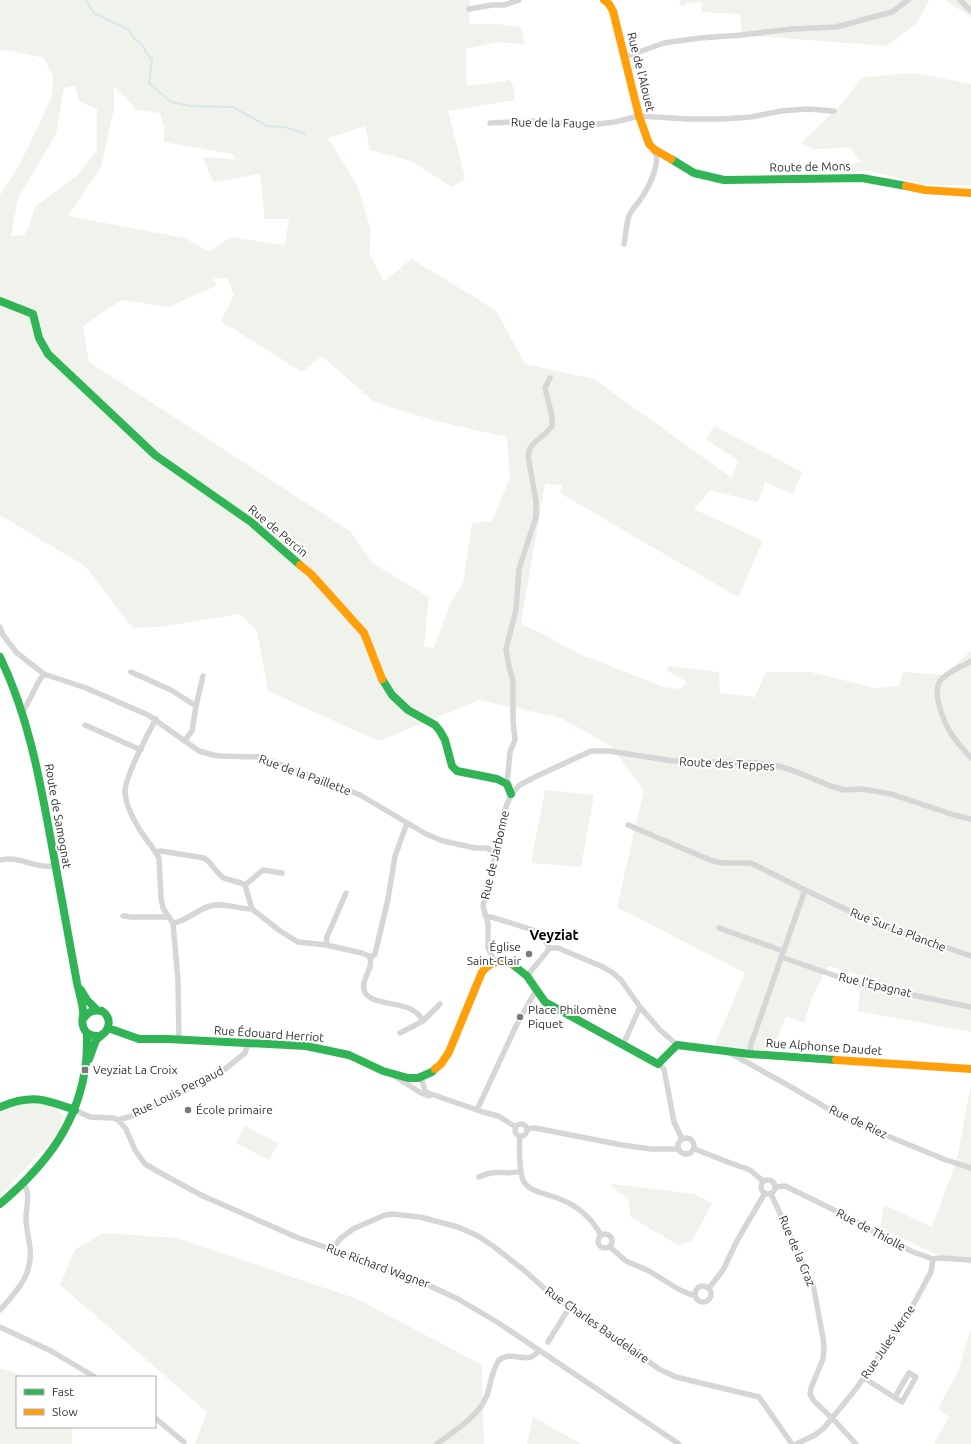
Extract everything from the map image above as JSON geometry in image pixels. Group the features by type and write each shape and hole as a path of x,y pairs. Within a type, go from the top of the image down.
{"street":[{"path":"469,9 492,5 504,5 519,0"},
{"name":"Rue de l'Alouet","path":"604,0 609,4 613,11 639,116 649,144 655,150"},
{"path":"625,57 664,43 792,29 836,27 892,12 908,0"},
{"path":"960,0 971,11"},
{"name":"Rue de la Fauge","path":"490,123 531,121 589,125 615,122 639,116 706,119 751,117 781,111 807,109 834,111"},
{"path":"624,244 629,215 645,192 655,171 658,156 655,150"},
{"name":"Route de Mons","path":"655,150 694,173 724,180 862,178 925,190 971,192"},
{"name":"Rue de Percin","path":"0,301 33,314 37,334 44,350 155,455 251,522 311,574 364,634 384,683 392,695 408,710 435,725 440,731 445,740 452,766 457,771 497,779 507,784"},
{"path":"511,794 507,784 510,752 515,740 513,681 506,649 516,610 519,569 536,517 536,502 528,456 530,448 534,442 552,426 552,416 546,388 550,378"},
{"name":"Rue de la Paillette","path":"0,627 3,635 17,653 44,674 86,688 156,719 199,751 212,755 261,757 360,795 418,830 443,841 469,847 487,848 496,853"},
{"name":"Route de Samognat","path":"0,657 15,689 23,712 40,782 83,1010 83,1019"},
{"path":"971,661 947,675 940,681 937,688 938,700 946,722 954,738 971,758"},
{"path":"131,672 171,690 196,706"},
{"path":"23,712 44,674"},
{"path":"184,741 192,731 203,676"},
{"path":"156,719 127,780 125,792 133,817 138,827 156,852 160,864 161,898 163,908 173,923 178,981 179,1040"},
{"path":"85,725 141,750"},
{"name":"Route des Teppes","path":"511,794 520,785 591,751 609,751 673,761 759,763 774,765 789,769 844,790 862,789 884,792 954,815 971,819"},
{"name":"Rue de Jarbonne","path":"496,962 488,948 488,924 483,906 504,812 511,794"},
{"path":"370,958 375,954 388,899 395,856 407,823"},
{"name":"Rue Sur La Planche","path":"628,825 710,860 751,863 875,923 971,956"},
{"path":"156,852 161,851 204,858 208,860 224,878 238,881 245,885 252,909 280,931 298,942 326,945 362,953 370,958"},
{"path":"0,860 14,859 33,865 50,867 55,866"},
{"path":"245,885 263,870 282,873"},
{"path":"750,1054 751,1044 805,890"},
{"path":"326,945 327,937 346,893"},
{"path":"173,923 180,922 210,906 220,905 252,909"},
{"path":"485,915 533,930 544,939 550,948"},
{"path":"123,916 168,917"},
{"path":"719,928 783,951"},
{"path":"527,976 550,948"},
{"path":"550,948 558,948 603,967 614,973 621,980 640,1007 660,1030 677,1046 670,1050 663,1062 658,1064"},
{"name":"Rue l'Epagnat","path":"781,957 858,984 971,1007"},
{"path":"370,958 370,967 364,985 364,992 370,998 404,1006 419,1014 423,1021"},
{"path":"437,1097 425,1091 421,1077 436,1070 449,1052 482,972 487,966 500,961 512,964 527,976 545,1002 658,1064 664,1069 674,1122 682,1139"},
{"name":"Route de Samognat","path":"77,983 87,1000 97,1010"},
{"path":"477,1110 516,1026 536,990"},
{"path":"400,1033 423,1021 440,1004"},
{"path":"623,1045 640,1007"},
{"path":"0,1204 24,1185 56,1146 67,1128 79,1099 86,1067 96,1040 108,1028 109,1024 107,1016 101,1011 97,1010 88,1012 83,1019 83,1027 87,1034 86,1067"},
{"name":"Rue Édouard Herriot","path":"108,1028 139,1039 306,1046 338,1052 392,1074 408,1078 421,1077"},
{"path":"87,1034 94,1036 102,1035"},
{"name":"Rue Louis Pergaud","path":"118,1120 135,1116 219,1074 243,1055 246,1051 248,1043"},
{"name":"Rue Alphonse Daudet","path":"677,1046 730,1053 971,1069"},
{"name":"Rue de Riez","path":"730,1053 844,1118 946,1160 971,1168"},
{"path":"392,1074 421,1093 498,1116 516,1127"},
{"path":"0,1107 16,1100 32,1098 46,1100 90,1117 113,1118 118,1120"},
{"name":"Rue Richard Wagner","path":"118,1120 126,1129 140,1158 152,1168 186,1187 296,1237 395,1271 433,1286 474,1308 679,1444"},
{"path":"516,1127 523,1124 527,1129"},
{"path":"516,1127 515,1131 520,1136 521,1171 524,1183 534,1191 561,1199 578,1208 597,1227 601,1235"},
{"path":"527,1129 535,1128 622,1145 651,1149 678,1149"},
{"path":"520,1136 525,1135 527,1129"},
{"path":"682,1139 690,1139 694,1143 695,1149"},
{"path":"682,1139 679,1142 678,1149 681,1154 687,1155 692,1153 695,1149"},
{"path":"695,1149 725,1162 750,1170 763,1181 770,1180 776,1187 771,1194 765,1193 761,1188 763,1181"},
{"path":"479,1177 493,1172 515,1173 521,1171"},
{"path":"0,1310 22,1284 30,1266 30,1247 26,1219 28,1191 24,1185"},
{"name":"Rue de Thiolle","path":"776,1187 785,1186 913,1252 933,1259 941,1258 971,1260"},
{"path":"709,1288 723,1270 754,1209 765,1193"},
{"name":"Rue de la Craz","path":"771,1194 813,1284 824,1349 810,1394 814,1401 833,1419"},
{"name":"Rue Charles Baudelaire","path":"332,1249 341,1238 353,1229 385,1215 392,1214 420,1217 458,1227 478,1236 493,1246 525,1271 555,1298 611,1334 659,1369 676,1377 759,1397 792,1444"},
{"path":"601,1235 606,1234 611,1237 612,1244 610,1248"},
{"path":"601,1235 598,1238 600,1247 604,1249 610,1248 626,1261 649,1271 680,1290 695,1295"},
{"name":"Rue Jules Verne","path":"833,1419 906,1318 931,1272 933,1259"},
{"path":"700,1286 706,1286 709,1288 711,1294 707,1300 700,1302 696,1298 695,1291 700,1286"},
{"path":"548,1342 569,1308"},
{"path":"0,1327 51,1351 93,1376"},
{"path":"438,1444 477,1413 487,1396 499,1360 509,1356 527,1359 535,1356 539,1350"},
{"path":"864,1378 902,1402 916,1377 909,1373 896,1397"},
{"path":"156,1419 184,1442"},
{"path":"796,1444 815,1435 833,1419 856,1444"}],"shaded area":[{"path":"0,0 470,0 469,24 497,24 521,27 525,45 498,42 466,49 467,86 510,80 514,89 515,100 448,111 465,178 452,187 411,161 370,150 365,126 328,138 357,185 371,230 369,253 384,282 411,259 496,311 525,364 594,379 732,478 738,460 706,439 714,426 802,472 793,494 765,482 758,502 710,490 694,509 763,541 738,597 560,493 562,485 545,484 521,622 523,625 543,634 577,653 664,687 680,689 687,682 666,670 671,666 719,672 720,693 755,697 766,672 810,672 875,688 899,686 903,672 944,675 971,651 971,1032 858,1011 861,976 828,966 812,997 804,1023 786,1016 773,1050 714,1047 745,973 617,907 644,790 610,745 561,718 479,700 379,741 268,691 257,631 240,614 160,627 133,628 85,566 0,515 0,195 19,166 52,97 53,76 44,58 0,50","holes":["75,86 79,101 97,109 97,150 78,175 35,207 28,229 24,235 11,236 18,198 56,134 64,88","114,86 137,110 160,113 164,127 164,142 233,154 235,159 203,157 213,182 260,174 265,219 289,219 285,245 231,237 209,252 185,238 68,216 101,167 114,109","214,278 227,278 234,295 221,321 302,372 322,356 373,401 432,420 507,437 510,478 492,521 472,523 463,584 451,602 434,648 424,647 429,597 372,563 351,532 89,362 83,326 121,300 168,307 216,286"]},
{"path":"679,0 929,0 917,23 886,46 742,35 740,14 701,12 702,2 688,3 681,6"},
{"path":"945,0 971,0 971,17"},
{"path":"915,73 971,84 971,185 926,185 870,171 840,173 839,167 861,162 850,148 813,149 801,143 843,103 862,77"},
{"path":"545,790 594,795 581,867 531,863"},
{"path":"971,1085 971,1264 937,1255 880,1227 884,1205 932,1227 957,1159"},
{"path":"15,1103 51,1105 64,1116 54,1138 0,1196 0,1111"},
{"path":"245,1126 278,1143 269,1160 236,1143"},
{"path":"613,1184 694,1194 712,1203 692,1241 678,1245 631,1217 628,1199 611,1186"},
{"path":"103,1233 176,1238 357,1299 482,1365 484,1444 195,1444 207,1412 60,1285 75,1250"},
{"path":"971,1328 971,1444 934,1444 949,1417 938,1409 958,1372"},
{"path":"0,1368 25,1376 16,1376 16,1428 72,1428 72,1444 0,1444"},
{"path":"533,1417 581,1444 527,1444"}],"waterway":[{"path":"86,0 94,13 129,30 133,37 143,46 147,54 152,59 149,83 171,102 190,106 233,107 267,126 285,127 305,134"}],"traffic: fast":[{"path":"671,159 694,173 724,180 862,178 906,186"},
{"path":"0,301 33,314 39,338 48,354 155,455 251,522 300,565"},
{"path":"0,657 19,703 38,773 82,1004 83,1026 88,1034 96,1036 105,1032 109,1024 106,1015 102,1011 96,1010 91,1012 83,1019"},
{"path":"382,679 392,695 408,710 435,725 440,731 445,740 452,766 457,771 497,779 507,784 511,794"},
{"path":"512,964 527,976 545,1002 658,1064 677,1045 750,1054 836,1060"},
{"path":"81,990 87,1000 97,1010"},
{"path":"108,1028 139,1039 168,1039 306,1046 349,1055 383,1071 408,1078 418,1078 432,1072 435,1069"},
{"path":"0,1204 17,1189 46,1158 68,1123 82,1084 86,1059 87,1034"},
{"path":"89,1059 96,1040 102,1035"},
{"path":"0,1107 29,1099 55,1103 75,1110"}],"traffic: slow":[{"path":"604,0 609,4 613,11 639,116 649,144 655,150 671,159"},
{"path":"906,186 925,190 971,193"},
{"path":"300,565 311,574 364,633 382,679"},
{"path":"435,1069 441,1064 449,1052 482,972 485,968 496,962 512,964"},
{"path":"836,1060 971,1069"}],"place":[{"name":"Église Saint-Clair","path":"529,954"},
{"name":"Place Philomène Piquet","path":"520,1017"},
{"name":"Veyziat La Croix","path":"85,1070"},
{"name":"École primaire","path":"188,1110"}],"district":[{"name":"Veyziat","path":"554,935"}]}
